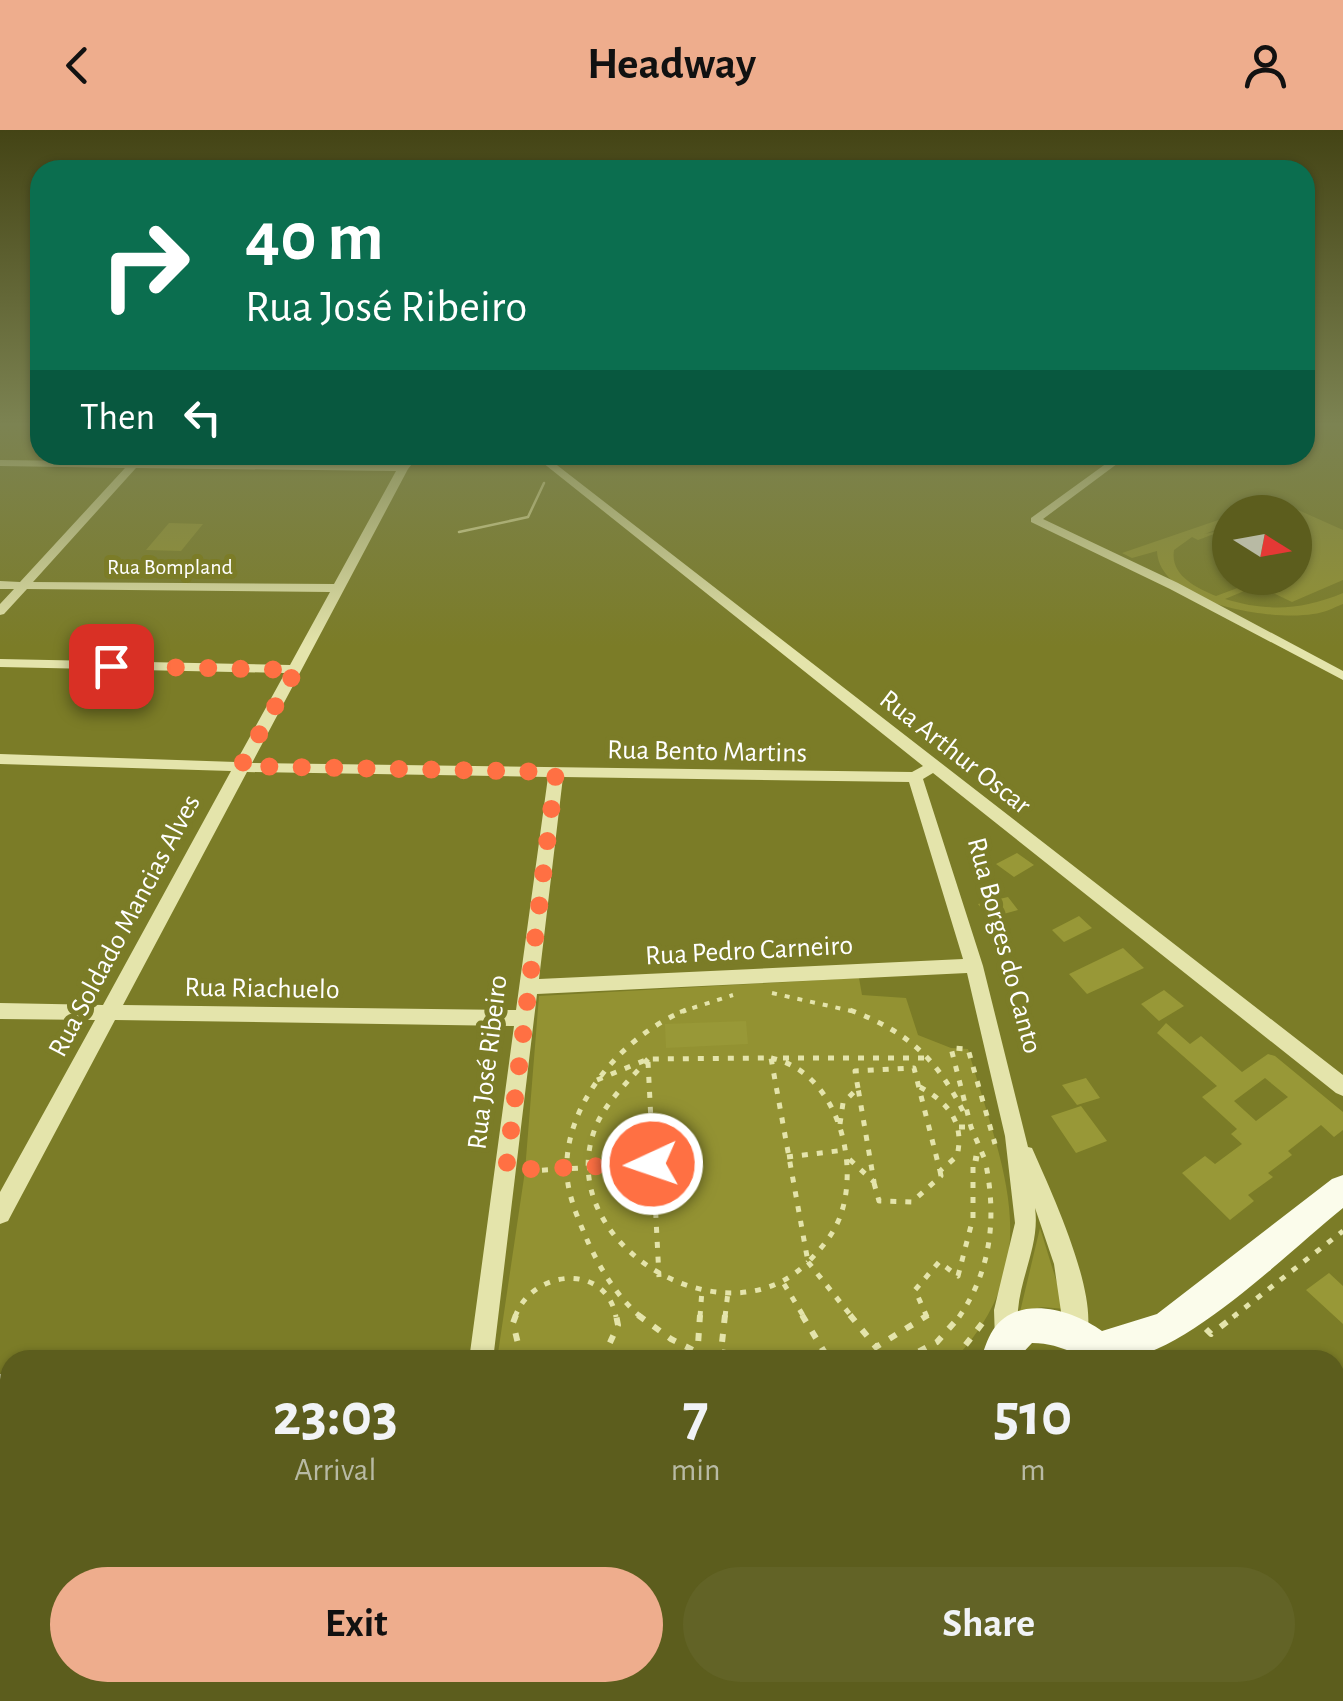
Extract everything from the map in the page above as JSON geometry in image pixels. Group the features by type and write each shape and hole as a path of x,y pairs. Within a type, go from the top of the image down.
{"main road":[{"path":"996,1345 1018,1331 1045,1324 1095,1347 1167,1328 1343,1189"}],"street":[{"path":"0,611 101,500"},
{"name":"Rua Soldado Mancias Alves","path":"0,1214 386,500"},
{"name":"Rua Arthur Oscar","path":"593,500 924,772 1343,1087"},
{"path":"1063,500 1036,520 1174,586 1343,676"},
{"name":"Rua Bompland","path":"0,585 340,588"},
{"path":"0,663 296,670"},
{"name":"Rua Bento Martins","path":"0,759 556,772 924,772"},
{"name":"Rua José Ribeiro","path":"482,1350 556,772"},
{"name":"Rua Borges do Canto","path":"924,772 1016,1136 1026,1223 996,1345"},
{"name":"Rua Pedro Carneiro","path":"527,987 974,966"},
{"name":"Rua Riachuelo","path":"0,1011 523,1018"},
{"name":"Rua Borges do Canto","path":"1016,1136 1046,1205 1095,1347"}],"path":[{"path":"768,993 802,996 870,1017 928,1058 946,1076 971,1127 991,1182 991,1243 982,1277 958,1318 935,1344 923,1350"},
{"path":"685,1350 643,1322 594,1260 566,1168 582,1108 596,1080 616,1054 641,1032 701,1002 734,995"},
{"path":"971,1127 951,1048 968,1049 999,1160"},
{"path":"648,1059 608,1103 592,1136 588,1168 595,1207 612,1238 659,1277 702,1290 760,1292 784,1284 831,1238 849,1184 846,1153 834,1112 816,1084 790,1063 771,1058"},
{"path":"771,1058 808,1262 876,1347 929,1316 915,1290 939,1262 958,1276 967,1255 976,1204 973,1158 984,1160"},
{"path":"596,1080 648,1059 928,1058"},
{"path":"648,1059 659,1277"},
{"path":"914,1068 920,1087 941,1176 912,1202 880,1201 855,1071 914,1068"},
{"path":"920,1087 944,1102 959,1127 957,1156 940,1172"},
{"path":"842,1138 839,1112 858,1088"},
{"path":"959,1127 971,1127"},
{"path":"787,1157 846,1153 874,1182"},
{"path":"506,1170 652,1164"},
{"path":"519,1350 513,1329 516,1312 536,1285 568,1275 584,1277 609,1297 616,1330 607,1350"},
{"path":"784,1284 823,1350"},
{"path":"609,1297 611,1286"},
{"path":"698,1350 702,1290"},
{"path":"722,1350 728,1292"},
{"path":"963,1350 972,1340 996,1345"}],"shaded area":[{"path":"1312,516 1343,530 1343,580 1312,593"},
{"path":"1212,522 1212,531 1205,534 1212,535 1198,540 1192,537 1174,550 1180,573 1200,589 1216,596 1235,595 1225,599 1256,606 1299,606 1343,593 1343,604 1321,613 1295,615 1272,615 1220,605 1176,584 1163,569 1157,551 1132,558 1122,553"},
{"path":"169,523 203,524 181,551 146,550"},
{"path":"1277,595 1308,595 1292,602"},
{"path":"859,978 862,995 906,998 918,1035 951,1048 968,1049 1003,1172 1009,1248 1001,1285 984,1322 962,1350 498,1350 525,1171 539,996"},
{"path":"1040,1228 1065,1309 1042,1307 1020,1312"}],"building":[{"path":"1017,853 1034,865 1014,877 996,864"},
{"path":"1008,897 1018,910 989,918 978,904"},
{"path":"1079,916 1092,928 1064,942 1052,930"},
{"path":"1123,948 1144,968 1087,994 1069,974"},
{"path":"1164,990 1184,1006 1159,1021 1141,1004"},
{"path":"746,1021 748,1044 666,1048 665,1024"},
{"path":"1166,1023 1190,1044 1201,1036 1242,1072 1268,1054 1275,1056 1343,1112 1343,1130 1334,1137 1321,1125 1288,1151 1292,1155 1268,1173 1273,1177 1248,1195 1254,1201 1230,1220 1182,1173 1205,1156 1215,1164 1242,1144 1231,1134 1237,1129 1202,1097 1217,1086 1157,1033","holes":["1265,1078 1288,1097 1256,1121 1234,1101"]},
{"path":"1086,1078 1100,1098 1077,1105 1062,1085"},
{"path":"1081,1106 1107,1141 1076,1153 1051,1116"},
{"path":"1329,1273 1343,1286 1343,1324 1306,1290"}],"waterway":[{"path":"459,532 528,517 536,500"}],"route":[{"path":"111,666 296,670 241,766 556,772 506,1170 652,1164"}]}
